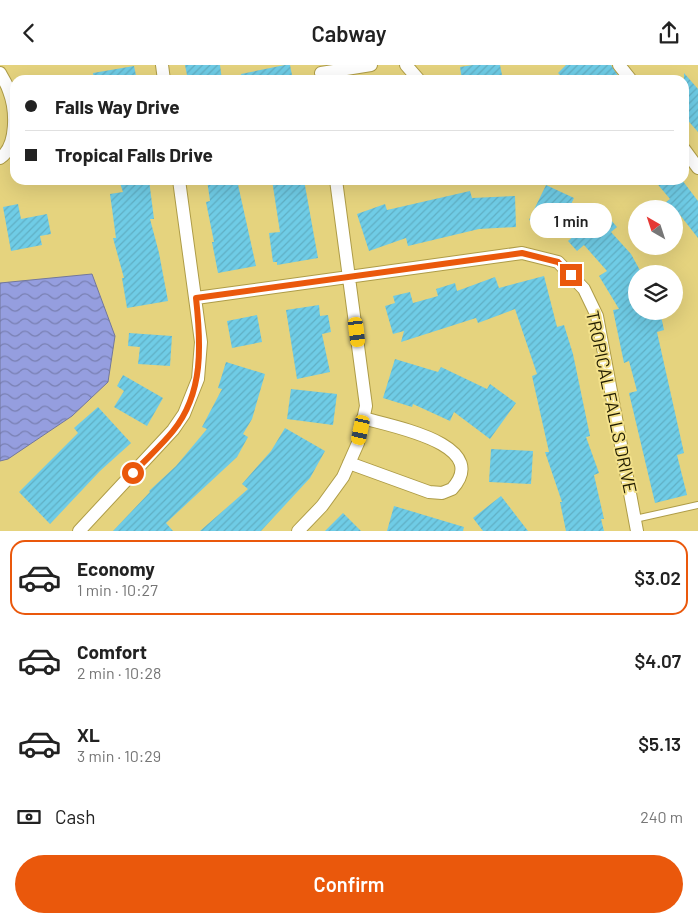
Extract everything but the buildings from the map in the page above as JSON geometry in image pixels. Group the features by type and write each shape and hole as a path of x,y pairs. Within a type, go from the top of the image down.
{"street":[{"path":"321,73 371,65"},
{"path":"406,65 415,75"},
{"path":"619,65 627,75"},
{"path":"0,73 10,91"},
{"path":"0,158 10,142"},
{"path":"689,156 698,168"},
{"path":"79,531 174,431 184,414 198,379 201,342 180,185"},
{"path":"298,531 322,506 343,477 358,443 366,406 337,185"},
{"name":"TROPICAL FALLS DRIVE","path":"196,298 522,253 558,262 584,289 597,316 636,525"},
{"path":"349,463 429,492 442,493 452,489 461,473 461,463 457,455 440,442 363,417"}],"lane":[{"path":"636,525 698,505"}],"water":[{"path":"92,274 115,336 108,382 72,416 8,459 0,461 0,283"}],"route":[{"path":"133,473 174,431 184,414 198,379 201,342 196,298 522,253 558,262 571,275"}]}
